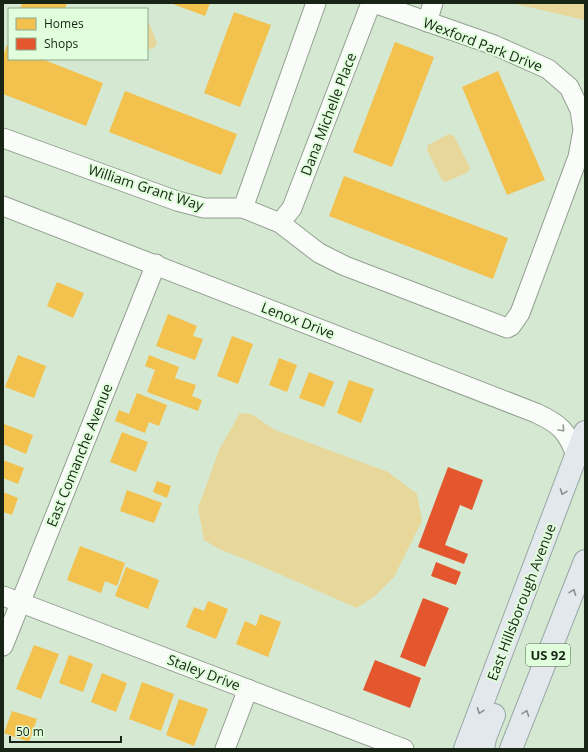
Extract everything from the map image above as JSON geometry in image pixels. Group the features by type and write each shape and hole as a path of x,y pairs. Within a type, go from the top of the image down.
{"main road":[{"name":"US 92","path":"576,455 585,432"},
{"name":"East Hillsborough Avenue","path":"465,749 576,455"},
{"name":"US 92","path":"517,744 585,561"},
{"path":"483,749 485,738 508,678 519,640 523,618 523,596"}],"street":[{"path":"243,208 316,3"},
{"name":"Dana Michelle Place","path":"280,223 292,208 371,3"},
{"name":"Wexford Park Drive","path":"374,3 494,45 548,69 569,88 580,110 583,130 578,157 520,313 511,326 507,328"},
{"path":"427,22 433,3"},
{"name":"William Grant Way","path":"3,138 177,200 204,208 243,208 280,223 319,253 345,266 507,328"},
{"name":"Lenox Drive","path":"3,206 156,264 550,419 564,429 576,455"},
{"name":"East Comanche Avenue","path":"3,646 11,599 156,264"},
{"name":"Staley Drive","path":"11,599 404,749"},
{"path":"225,749 248,689"}],"shaded area":[{"path":"511,3 585,3 585,20"},
{"path":"148,24 150,25 157,43 155,47 148,50"},
{"path":"449,134 454,136 470,168 468,172 446,182 442,180 427,150 428,145"},
{"path":"240,413 251,414 275,430 388,472 417,494 422,521 394,577 375,596 357,608 219,549 204,540 198,508 219,450"}],"building: Homes":[{"path":"22,3 67,3 65,8 20,8"},
{"path":"170,3 210,3 205,16"},
{"path":"234,12 271,25 240,107 204,93"},
{"path":"395,42 434,57 392,167 353,152"},
{"path":"7,45 8,60 45,60 103,83 86,126 3,94 3,56"},
{"path":"498,71 545,180 507,195 462,87"},
{"path":"125,91 237,134 221,175 109,132"},
{"path":"344,176 508,238 493,279 329,216"},
{"path":"57,282 84,293 73,318 47,306"},
{"path":"168,314 197,326 193,336 203,339 195,360 156,346"},
{"path":"232,336 253,344 238,384 217,376"},
{"path":"18,355 46,366 34,398 5,387"},
{"path":"149,355 179,367 175,378 196,385 192,396 202,400 198,411 147,392 155,370 145,366"},
{"path":"279,358 297,365 287,392 269,385"},
{"path":"309,372 334,382 324,407 299,398"},
{"path":"349,380 374,389 361,423 337,413"},
{"path":"137,393 167,405 159,426 149,422 145,433 115,421 119,410 129,414"},
{"path":"4,424 33,435 26,454 3,444"},
{"path":"122,432 148,442 136,472 110,462"},
{"path":"3,460 24,468 18,484 3,478"},
{"path":"157,481 171,486 167,498 153,492"},
{"path":"127,490 162,503 154,523 120,511"},
{"path":"3,492 18,498 12,515 3,512"},
{"path":"80,546 125,563 117,586 105,581 101,593 67,580"},
{"path":"126,567 159,580 148,609 115,596"},
{"path":"208,601 228,609 216,639 186,627 194,607 204,611"},
{"path":"260,614 281,622 268,657 236,644 245,621 256,626"},
{"path":"34,645 59,654 41,699 16,689"},
{"path":"69,655 93,664 83,692 59,683"},
{"path":"102,673 127,683 116,712 91,702"},
{"path":"142,682 174,694 161,731 129,719"},
{"path":"179,699 208,709 194,746 166,735"},
{"path":"12,711 37,719 29,742 4,733"}],"building: Shops":[{"path":"448,467 483,480 472,510 460,505 445,545 468,554 464,564 418,547"},
{"path":"436,562 461,572 456,585 431,576"},
{"path":"423,598 449,608 425,667 400,657"},
{"path":"375,660 421,678 410,708 363,690"}]}
